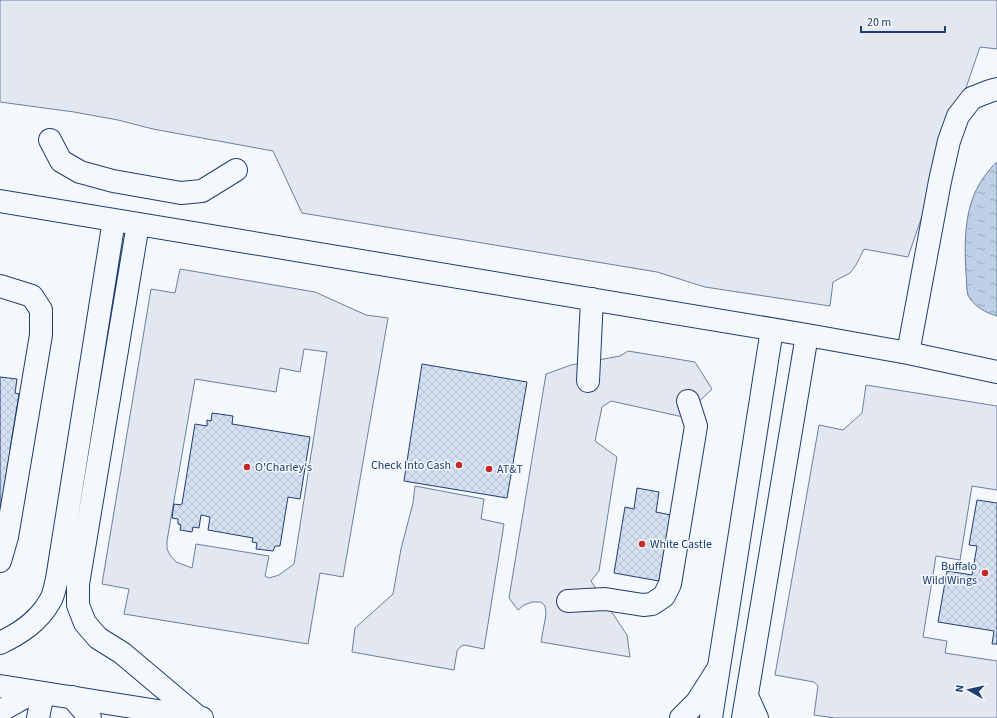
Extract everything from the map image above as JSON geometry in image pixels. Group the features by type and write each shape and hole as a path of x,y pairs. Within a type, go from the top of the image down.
{"street":[{"path":"908,353 940,180 949,141 958,116 972,98 997,89"},
{"path":"50,140 61,162 80,172 181,193 202,192 236,170"},
{"path":"0,201 807,334 997,372"},
{"path":"0,643 16,635 36,621 51,600 57,579 114,220"},
{"path":"138,224 78,584 78,605 85,623 98,638 122,653 200,718"},
{"path":"0,286 32,296 41,310 41,335 7,538 0,561"},
{"path":"588,381 592,299"},
{"path":"711,718 772,329"},
{"path":"743,718 807,334"},
{"path":"568,601 605,599 652,604 664,596 670,584 696,426 688,401"},
{"path":"681,718 697,702 718,669"},
{"path":"0,686 200,718"},
{"path":"0,711 38,692"},
{"path":"38,692 38,718"},
{"path":"747,696 757,718"},
{"path":"72,697 90,718"}],"shaded area":[{"path":"0,0 997,0 997,49 980,47 908,257 864,249 850,273 833,282 830,306 705,287 657,272 302,213 273,151 153,129 118,120 74,112 0,102"},
{"path":"180,269 315,292 366,315 388,318 343,577 320,573 308,644 124,614 129,589 102,584 151,289 175,293","holes":["304,349 327,352 294,564 279,575 269,578 265,576 269,556 196,544 192,568 176,562 167,549 167,541 195,379 276,392 280,368 300,372"]},
{"path":"628,351 695,362 712,389 683,417 611,401 602,407 595,441 617,457 599,571 591,581 627,635 630,657 541,642 546,614 545,606 541,602 532,602 524,605 518,610 509,598 546,374 571,365 620,356"},
{"path":"866,385 997,406 997,490 972,486 960,560 936,556 923,637 947,641 945,653 997,661 997,718 835,718 814,715 818,686 814,682 775,675 819,425 843,430 862,413"},
{"path":"415,486 484,499 481,519 504,524 484,649 464,645 460,647 457,651 454,670 352,652 355,628 393,594 401,549 413,503"}],"water":[{"path":"997,162 997,316 980,308 970,299 968,295 965,247 967,221 974,196 979,184"}],"building":[{"path":"422,364 527,382 507,498 404,481"},
{"path":"0,377 17,379 15,393 19,394 10,449 17,450 16,460 9,458 0,513"},
{"name":"O'Charley's","path":"212,413 233,416 232,424 310,437 300,499 288,497 280,546 275,546 273,551 256,549 257,543 252,542 253,538 208,530 210,517 201,515 199,528 193,527 192,532 180,530 181,525 178,524 178,519 172,518 174,504 182,504 195,424 207,426 207,420 211,421"},
{"name":"White Castle","path":"637,488 659,492 656,512 671,515 659,581 614,573 625,507 634,509"},
{"name":"Buffalo Wild Wings","path":"977,500 997,503 997,644 992,644 994,631 938,622 947,571 972,575 977,546 969,545"}],"place":[{"name":"Check Into Cash","path":"459,465"},
{"name":"O'Charley's","path":"247,467"},
{"name":"AT&T","path":"489,469"},
{"name":"White Castle","path":"642,544"},
{"name":"Buffalo Wild Wings","path":"985,573"}]}
